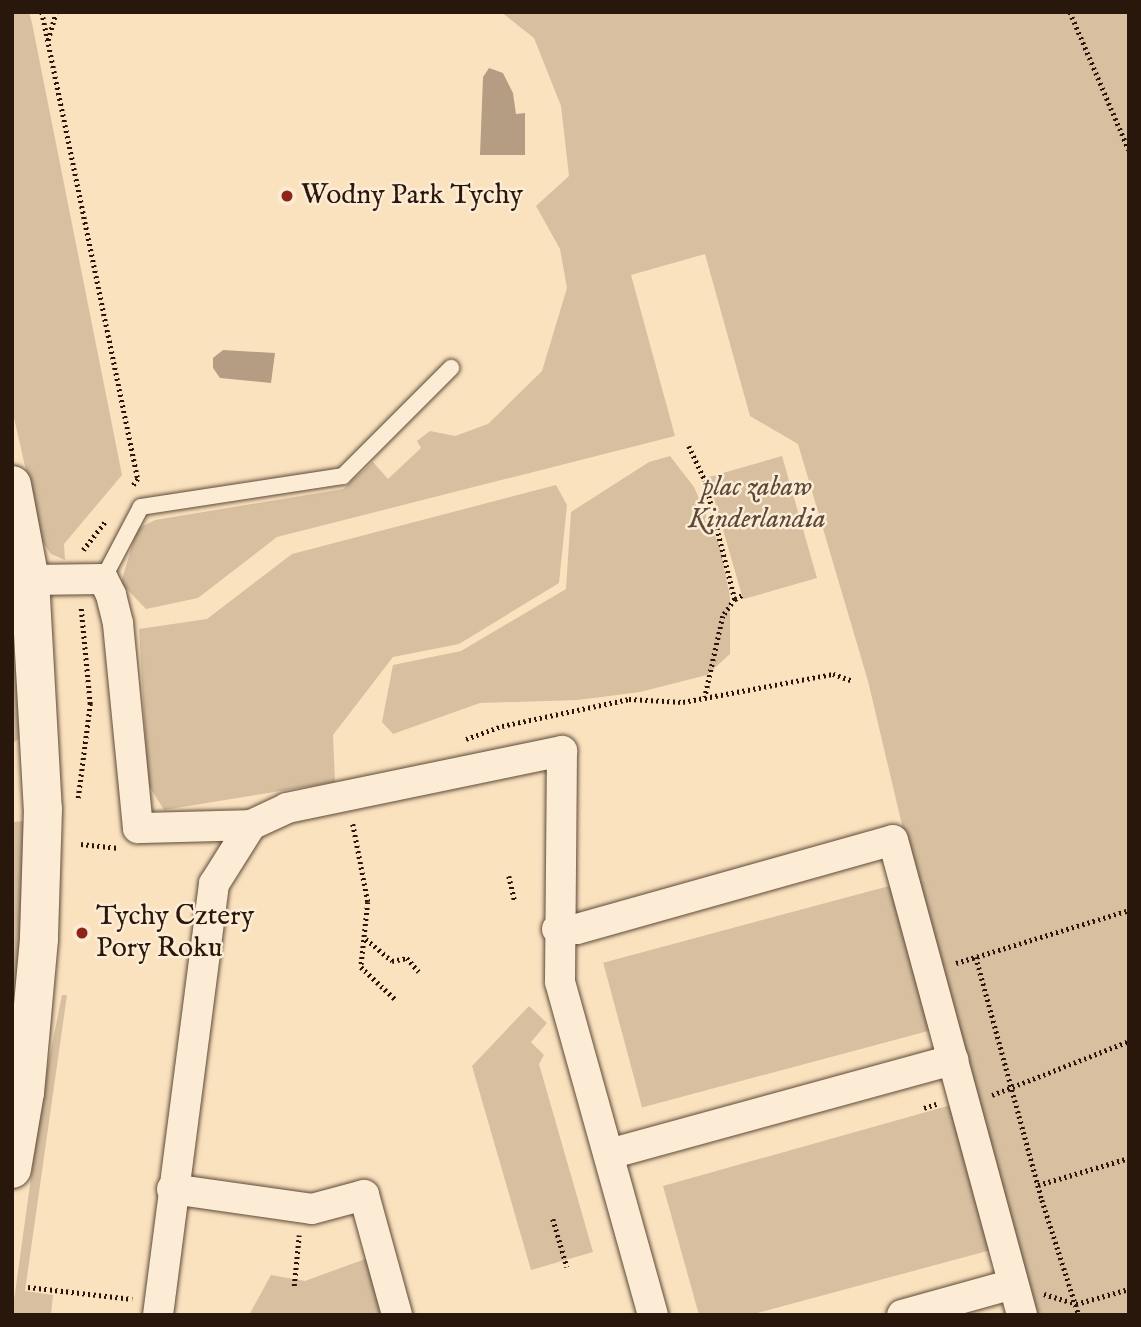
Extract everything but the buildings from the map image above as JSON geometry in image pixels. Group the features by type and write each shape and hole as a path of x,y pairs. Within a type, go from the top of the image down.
{"street":[{"path":"12,485 30,580 27,749 40,939 25,1092 12,1169"},
{"path":"30,580 90,578 118,624 138,828 251,825 287,808 562,751 557,929 560,982 653,1315"},
{"path":"159,1308 172,1189 214,884 251,825"},
{"path":"557,929 578,929 893,840 1022,1315"},
{"path":"609,1154 953,1060"},
{"path":"172,1189 303,1207 364,1195 397,1315"},
{"path":"902,1315 1013,1284"}],"lane":[{"path":"90,578 141,507 343,476 451,368"}],"path":[{"path":"42,12 138,479 131,489"},
{"path":"47,44 56,12"},
{"path":"1070,12 1129,150"},
{"path":"689,446 705,480 735,598"},
{"path":"76,807 90,704 90,578 76,559 115,509"},
{"path":"744,594 735,598 723,616 705,697 833,674 853,681"},
{"path":"347,794 366,878 366,939 361,967 395,999"},
{"path":"509,876 516,901"},
{"path":"929,972 1129,910"},
{"path":"366,939 392,961 407,958 419,972"},
{"path":"976,957 1038,1185 1079,1315"},
{"path":"962,1095 993,1096 1129,1041"},
{"path":"1038,1185 1129,1158"},
{"path":"293,1286 303,1207"},
{"path":"553,1219 567,1268"},
{"path":"1013,1284 1076,1304 1129,1289"},
{"path":"28,1287 159,1308"}],"green space":[{"path":"12,12 29,12 32,23 122,475 64,544 65,560 51,554 42,541 12,409"},
{"path":"501,12 1129,12 1129,1315 1029,1315 932,952 868,681 798,444 750,416 705,254 631,275 675,436 277,537 198,598 146,609 121,583 137,529 155,520 343,489 373,462 388,479 421,448 417,441 430,431 455,436 488,424 542,371 567,288 560,249 536,206 569,176 561,106 534,38"},
{"path":"670,456 694,487 720,547 730,597 730,654 707,675 640,692 578,700 480,703 393,734 382,722 393,665 461,651 566,589 571,512 649,462"},
{"name":"plac zabaw Kinderlandia","path":"782,456 817,578 743,599 708,477"},
{"path":"556,485 567,505 559,583 459,644 393,657 333,735 335,782 164,810 148,784 139,629 207,619 292,554"},
{"path":"12,553 27,732 12,744"},
{"path":"25,821 22,925 12,1061 12,822"},
{"path":"893,885 932,1030 642,1108 603,963"},
{"path":"62,995 67,995 25,1291 53,1295 51,1315 12,1315 43,1090"},
{"path":"529,1006 547,1023 531,1042 544,1055 539,1064 593,1252 531,1270 472,1066"},
{"path":"951,1105 991,1250 750,1315 699,1315 663,1186"},
{"path":"368,1258 384,1315 249,1315 271,1275 305,1281"}],"shaded area":[{"path":"489,68 503,73 513,93 516,114 525,113 525,155 480,155 483,77"},
{"path":"223,350 275,353 271,383 220,378 213,368 213,358"}],"place":[{"name":"Wodny Park Tychy","path":"287,196"},
{"name":"Tychy Cztery Pory Roku","path":"82,933"}]}
